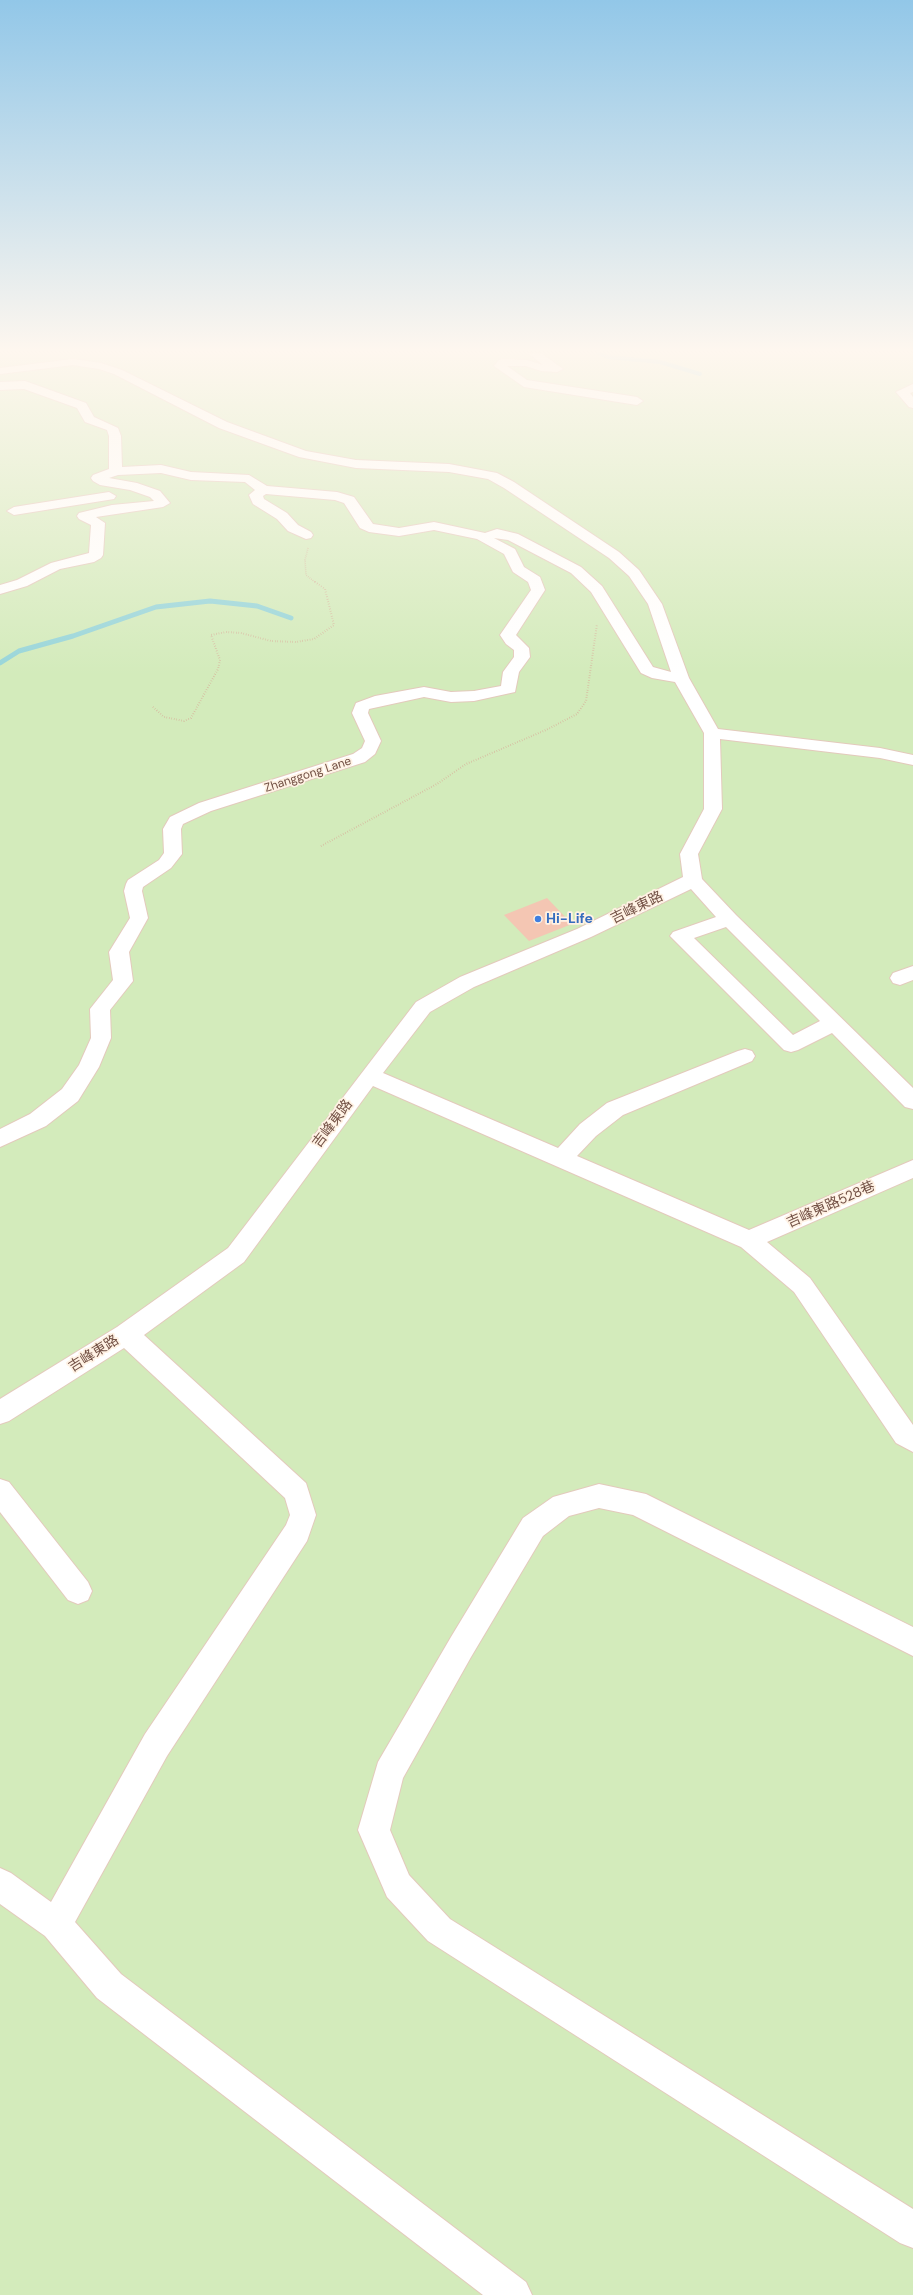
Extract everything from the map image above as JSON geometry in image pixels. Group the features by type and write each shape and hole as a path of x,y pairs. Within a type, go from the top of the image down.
{"street":[{"path":"116,460 116,471"},
{"path":"335,460 356,464 449,468 492,476 593,540 634,573 655,604 681,678 712,733 713,809 689,854 693,880 729,920 913,1101"},
{"path":"162,499 155,494 132,486 100,481 98,478 116,471 161,469 191,476 222,476 250,479 263,490 256,495 258,501 282,516 293,528 306,535"},
{"name":"Zhanggong Lane","path":"0,1139 38,1120 70,1095 89,1067 101,1038 100,1009 123,981 119,952 139,918 133,891 136,884 165,864 173,854 172,829 176,821 185,815 205,807 359,758 369,750 374,741 360,714 362,706 375,701 424,692 451,697 474,696 509,689 511,672 522,657 521,648 511,641 508,635 538,590 535,580 518,569 510,552 481,536 434,526 398,532 368,528 356,506 349,500 337,496 263,490"},
{"path":"14,511 131,494 162,499"},
{"path":"0,590 22,583 56,566 89,559 96,555 98,523 84,516 112,508 148,506 163,503 162,499"},
{"path":"481,536 498,533 513,536 576,570 597,589 637,658 647,670 658,675 681,678"},
{"path":"712,733 880,753 913,760"},
{"name":"吉峰東路","path":"0,1412 126,1334 236,1255 369,1076 423,1007 467,982 584,933 693,880"},
{"path":"729,920 680,936 791,1045 834,1023"},
{"path":"560,1160 588,1130 615,1109 745,1056"},
{"path":"369,1076 560,1160 749,1240 802,1285 905,1435 913,1440"},
{"name":"吉峰東路528巷","path":"749,1240 913,1169"},
{"path":"56,1925 156,1745 297,1532 303,1515 297,1492 126,1334"},
{"path":"0,1491 78,1591"},
{"path":"913,1642 637,1503 599,1496 562,1506 533,1527 461,1647 389,1773 374,1830 398,1886 439,1930 913,2230"},
{"path":"0,1884 56,1925 109,1986 513,2295"}],"path":[{"path":"153,707 164,717 184,720 191,718 218,669 220,660 211,635 226,632 241,633 271,641 296,642 314,639 334,625 325,589 306,575 305,560 310,542 306,535"},
{"path":"322,846 438,784 466,764 546,730 577,714 586,701 590,680 598,625 595,618"}],"green space":[{"path":"0,460 913,460 913,2295 0,2295"}],"building":[{"name":"Hi-Life","path":"547,898 572,924 529,941 504,915"}],"waterway":[{"path":"0,663 19,651 73,636 156,607 210,601 257,606 291,618"}],"place":[{"name":"Hi-Life","path":"538,919"}]}
